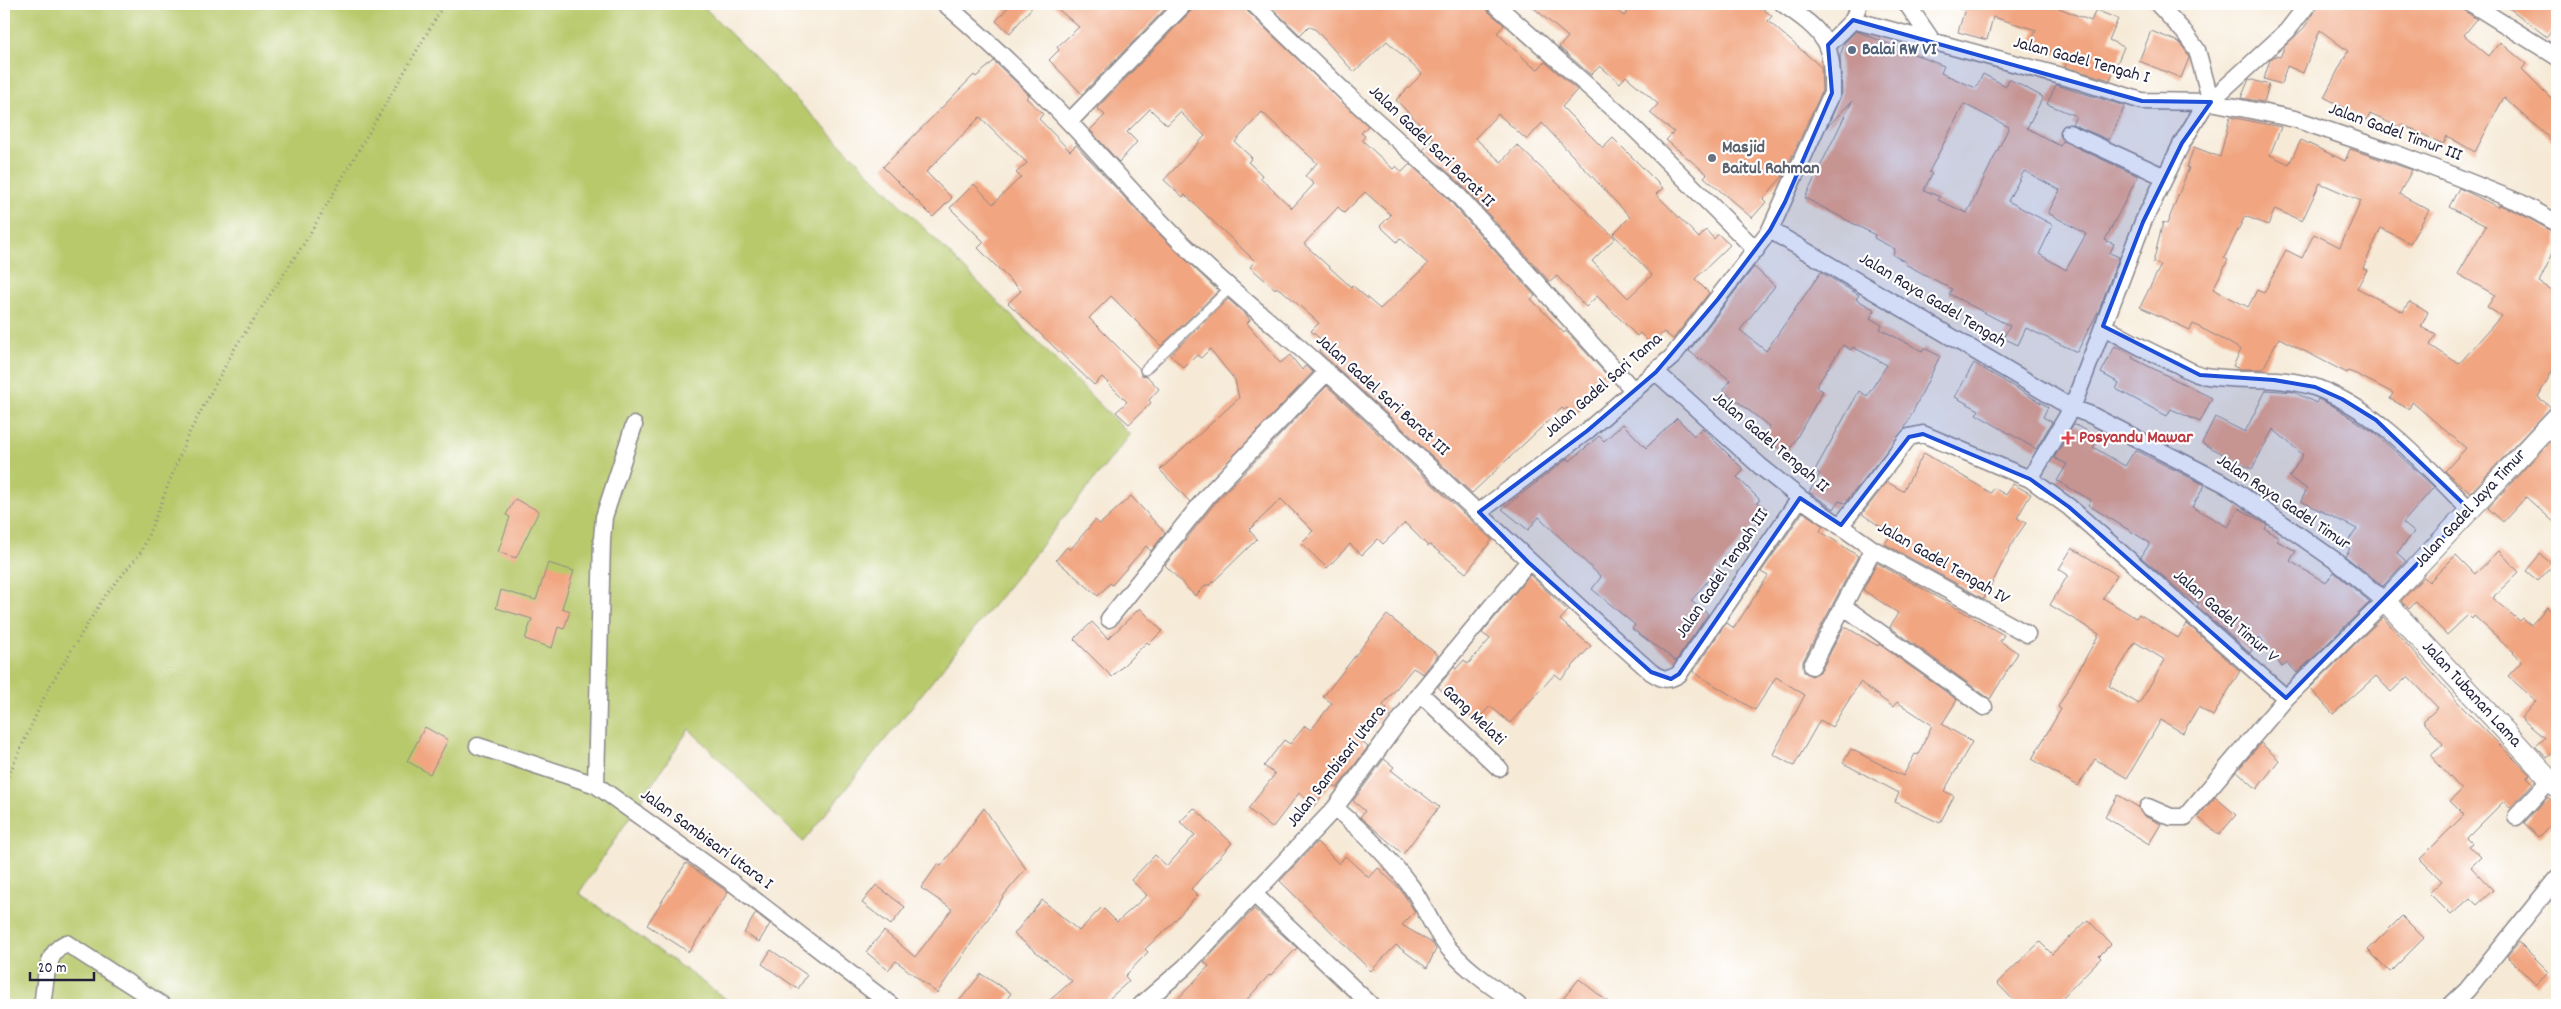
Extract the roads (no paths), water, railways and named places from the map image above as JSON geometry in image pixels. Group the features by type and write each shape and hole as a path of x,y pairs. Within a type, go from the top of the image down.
{"street":[{"name":"Jalan Gadel Sari Barat III","path":"945,4 988,40 1069,122 1122,182 1190,251 1327,372 1479,512 1528,562 1651,672 1662,679 1671,680 1679,674"},
{"path":"1069,122 1184,4"},
{"name":"Jalan Gadel Sari Barat II","path":"1254,4 1350,97 1454,191 1634,391"},
{"path":"1495,4 1624,118 1756,250"},
{"path":"1783,4 1804,17 1828,45 1853,20 1859,4"},
{"path":"1907,4 1933,42"},
{"path":"2158,4 2184,32 2197,50 2211,102"},
{"path":"1841,525 1909,437 1916,434 1923,434 1942,440 2030,479 2072,408 2143,222 2182,143 2203,108 2287,31 2308,4"},
{"path":"2472,4 2557,56"},
{"name":"Jalan Gadel Tengah I","path":"1853,20 2076,80 2142,101 2211,102"},
{"name":"Jalan Gadel Sari Tama","path":"1479,512 1587,431 1672,357 1756,250 1770,230 1832,93 1832,68 1828,45"},
{"name":"Jalan Gadel Timur III","path":"2211,102 2295,119 2397,154 2521,203 2557,223"},
{"path":"2069,133 2166,177"},
{"name":"Jalan Raya Gadel Tengah","path":"1770,230 2072,408"},
{"path":"2103,326 2146,350 2200,375 2274,380 2315,387 2342,399 2376,420 2412,451 2470,510"},
{"path":"1109,619 1208,495 1327,372"},
{"name":"Jalan Gadel Tengah II","path":"1656,372 1760,466 1800,498 1841,525"},
{"name":"Jalan Raya Gadel Timur","path":"2072,408 2091,415 2227,485 2336,561 2385,600"},
{"name":"Jalan Gadel Jaya Timur","path":"2385,600 2557,417"},
{"path":"596,785 604,517 634,425"},
{"name":"Jalan Gadel Timur V","path":"2030,479 2069,507 2286,698"},
{"name":"Jalan Gadel Tengah III","path":"1679,674 1800,498"},
{"name":"Jalan Gadel Tengah IV","path":"1841,525 1873,549 2027,634"},
{"path":"1812,666 1873,549"},
{"name":"Jalan Sambisari Utara","path":"1141,1005 1185,967 1335,808 1420,693 1528,562"},
{"path":"2148,807 2171,817 2185,817 2286,698 2385,600"},
{"name":"Jalan Tubanan Lama","path":"2385,600 2554,783"},
{"path":"1843,606 1984,707"},
{"name":"Gang Melati","path":"1420,693 1499,768"},
{"name":"Jalan Sambisari Utara I","path":"478,746 596,785 734,884 890,1005"},
{"path":"2516,816 2554,783"},
{"path":"1335,808 1381,848 1413,890 1434,930 1449,949 1480,978 1518,1005"},
{"path":"2451,1005 2467,990 2557,878"},
{"path":"1255,894 1371,1005"},
{"path":"42,1005 51,955 57,947 66,943 162,1005"}],"lane":[{"path":"1145,370 1231,287"}],"place":[{"name":"Balai RW VI","path":"1852,50"},
{"name":"Masjid Baitul Rahman","path":"1712,158"},
{"name":"Posyandu Mawar","path":"2068,438"}]}
